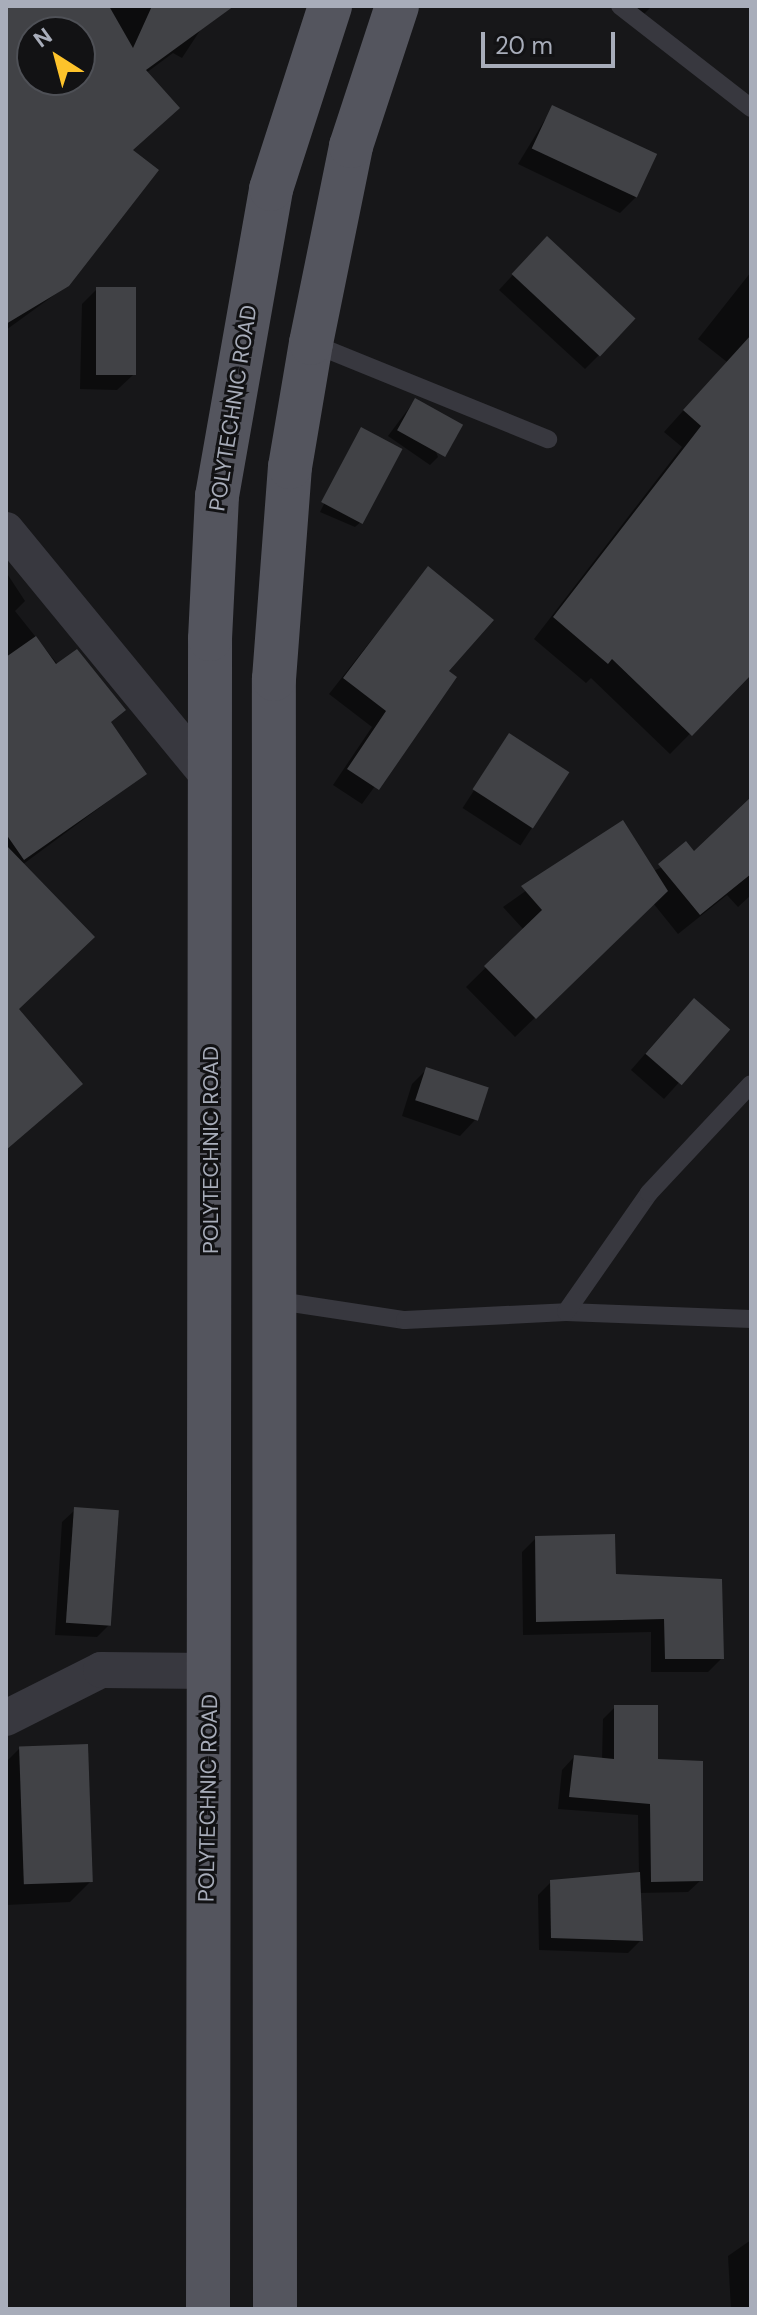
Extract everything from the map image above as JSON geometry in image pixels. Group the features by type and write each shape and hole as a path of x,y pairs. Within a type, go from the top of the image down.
{"main road":[{"name":"POLYTECHNIC ROAD","path":"208,2309 213,782 210,639 229,399 271,189 330,6"},
{"path":"275,2309 270,1300 274,679 290,467 311,343 351,146 397,6"}],"street":[{"path":"6,530 213,782"},
{"path":"6,1718 101,1670 210,1671"}],"lane":[{"path":"620,6 751,108"},
{"path":"311,343 548,439"},
{"path":"566,1312 649,1193 751,1084"},
{"path":"270,1300 405,1320 566,1312 751,1319"}],"building":[{"path":"6,6 109,6 133,48 152,6 234,6 146,70 180,108 133,150 159,170 69,286 6,324"},
{"path":"552,105 657,154 637,198 532,149"},
{"path":"547,236 635,319 600,357 512,274"},
{"path":"96,287 136,287 136,375 96,375"},
{"path":"751,335 751,675 692,736 612,659 608,664 553,617 701,426 683,410"},
{"path":"415,398 463,425 445,457 397,430"},
{"path":"361,427 402,449 363,524 321,502"},
{"path":"428,566 494,620 449,671 457,677 379,790 347,769 386,711 343,678"},
{"path":"36,636 56,664 77,649 126,710 111,722 147,774 24,860 6,834 6,657"},
{"path":"509,733 569,772 533,828 473,789"},
{"path":"751,797 751,874 700,915 658,864 686,841 694,851"},
{"path":"623,820 668,891 536,1019 484,966 542,910 521,886"},
{"path":"6,845 95,937 19,1009 83,1084 6,1150"},
{"path":"694,998 730,1029 682,1085 645,1054"},
{"path":"426,1067 489,1087 478,1121 415,1100"},
{"path":"74,1507 119,1510 111,1626 66,1623"},
{"path":"615,1534 616,1574 722,1579 724,1659 665,1659 664,1619 536,1622 535,1536"},
{"path":"614,1705 658,1705 658,1759 703,1761 703,1881 651,1882 650,1804 569,1797 574,1755 614,1759"},
{"path":"88,1744 93,1882 24,1884 19,1746"},
{"path":"640,1872 643,1941 551,1938 550,1880"}]}
